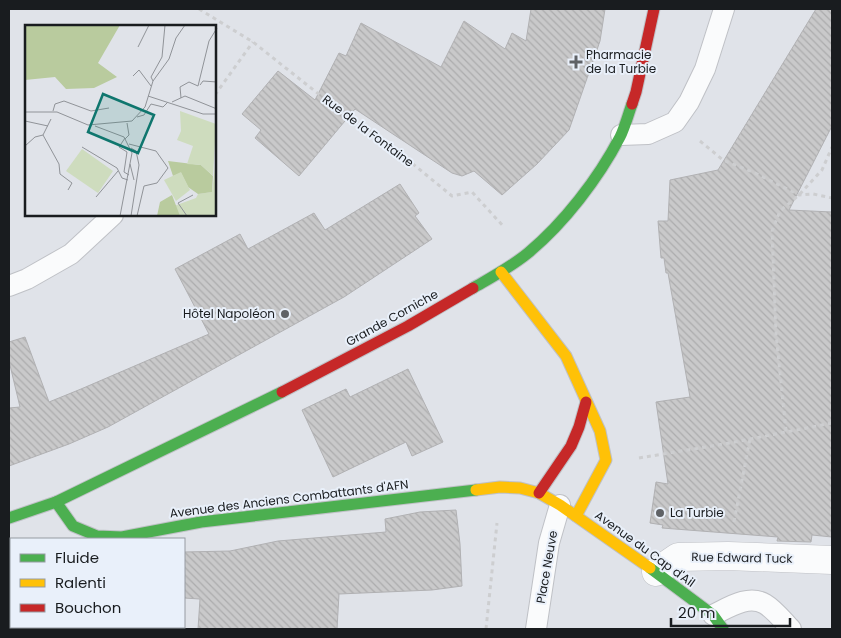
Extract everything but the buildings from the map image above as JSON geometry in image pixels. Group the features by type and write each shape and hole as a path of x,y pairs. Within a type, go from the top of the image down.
{"street":[{"name":"Grande Corniche","path":"9,518 56,502 294,386 408,326 501,272 528,253 565,216 599,173 621,136 636,92 654,9"},
{"path":"501,272 566,356 600,431 606,460"},
{"path":"539,493 571,446 586,402"},
{"name":"Avenue du Cap d'Ail","path":"606,460 568,511 656,572 718,622"},
{"name":"Avenue des Anciens Combattants d'AFN","path":"56,502 73,526 98,536 122,537 201,522 500,487 520,488 539,493 568,511"},
{"name":"Rue Edward Tuck","path":"656,572 678,557 728,556 832,560"}],"lane":[{"path":"621,136 648,134 675,122 689,102 705,69 724,9"},
{"path":"9,286 27,279 71,254 112,216"},
{"name":"Place Neuve","path":"536,629 549,543 568,511"},
{"path":"718,622 738,603 754,601 765,604 792,629"}],"path":[{"name":"Rue de la Fontaine","path":"200,9 253,42 345,115 380,137 452,196 472,192 528,253"},
{"path":"216,94 253,42"},
{"path":"675,122 724,160 755,172 799,195 813,194 832,198"},
{"path":"786,431 776,334 772,231 780,211 799,195 822,170 832,146"},
{"path":"606,460 650,457 832,423"},
{"path":"728,556 750,439"},
{"path":"486,629 500,487"}],"traffic: fast":[{"path":"473,288 522,258 567,214 591,184 611,153 622,133 632,104"},
{"path":"9,518 56,502 282,392"},
{"path":"56,502 73,526 97,536 122,537 201,522 476,490"},
{"path":"650,568 713,615 723,629"}],"traffic: slow":[{"path":"501,272 566,356 600,431 606,460 576,516"},
{"path":"476,490 500,487 520,488 539,493 560,505 650,568"}],"traffic: jam":[{"path":"632,104 654,9"},
{"path":"282,392 408,326 473,288"},
{"path":"539,493 571,446 586,402"}],"place":[{"name":"Pharmacie de la Turbie","path":"576,62"},
{"name":"Hôtel Napoléon","path":"285,314"},
{"name":"La Turbie","path":"660,513"}]}
